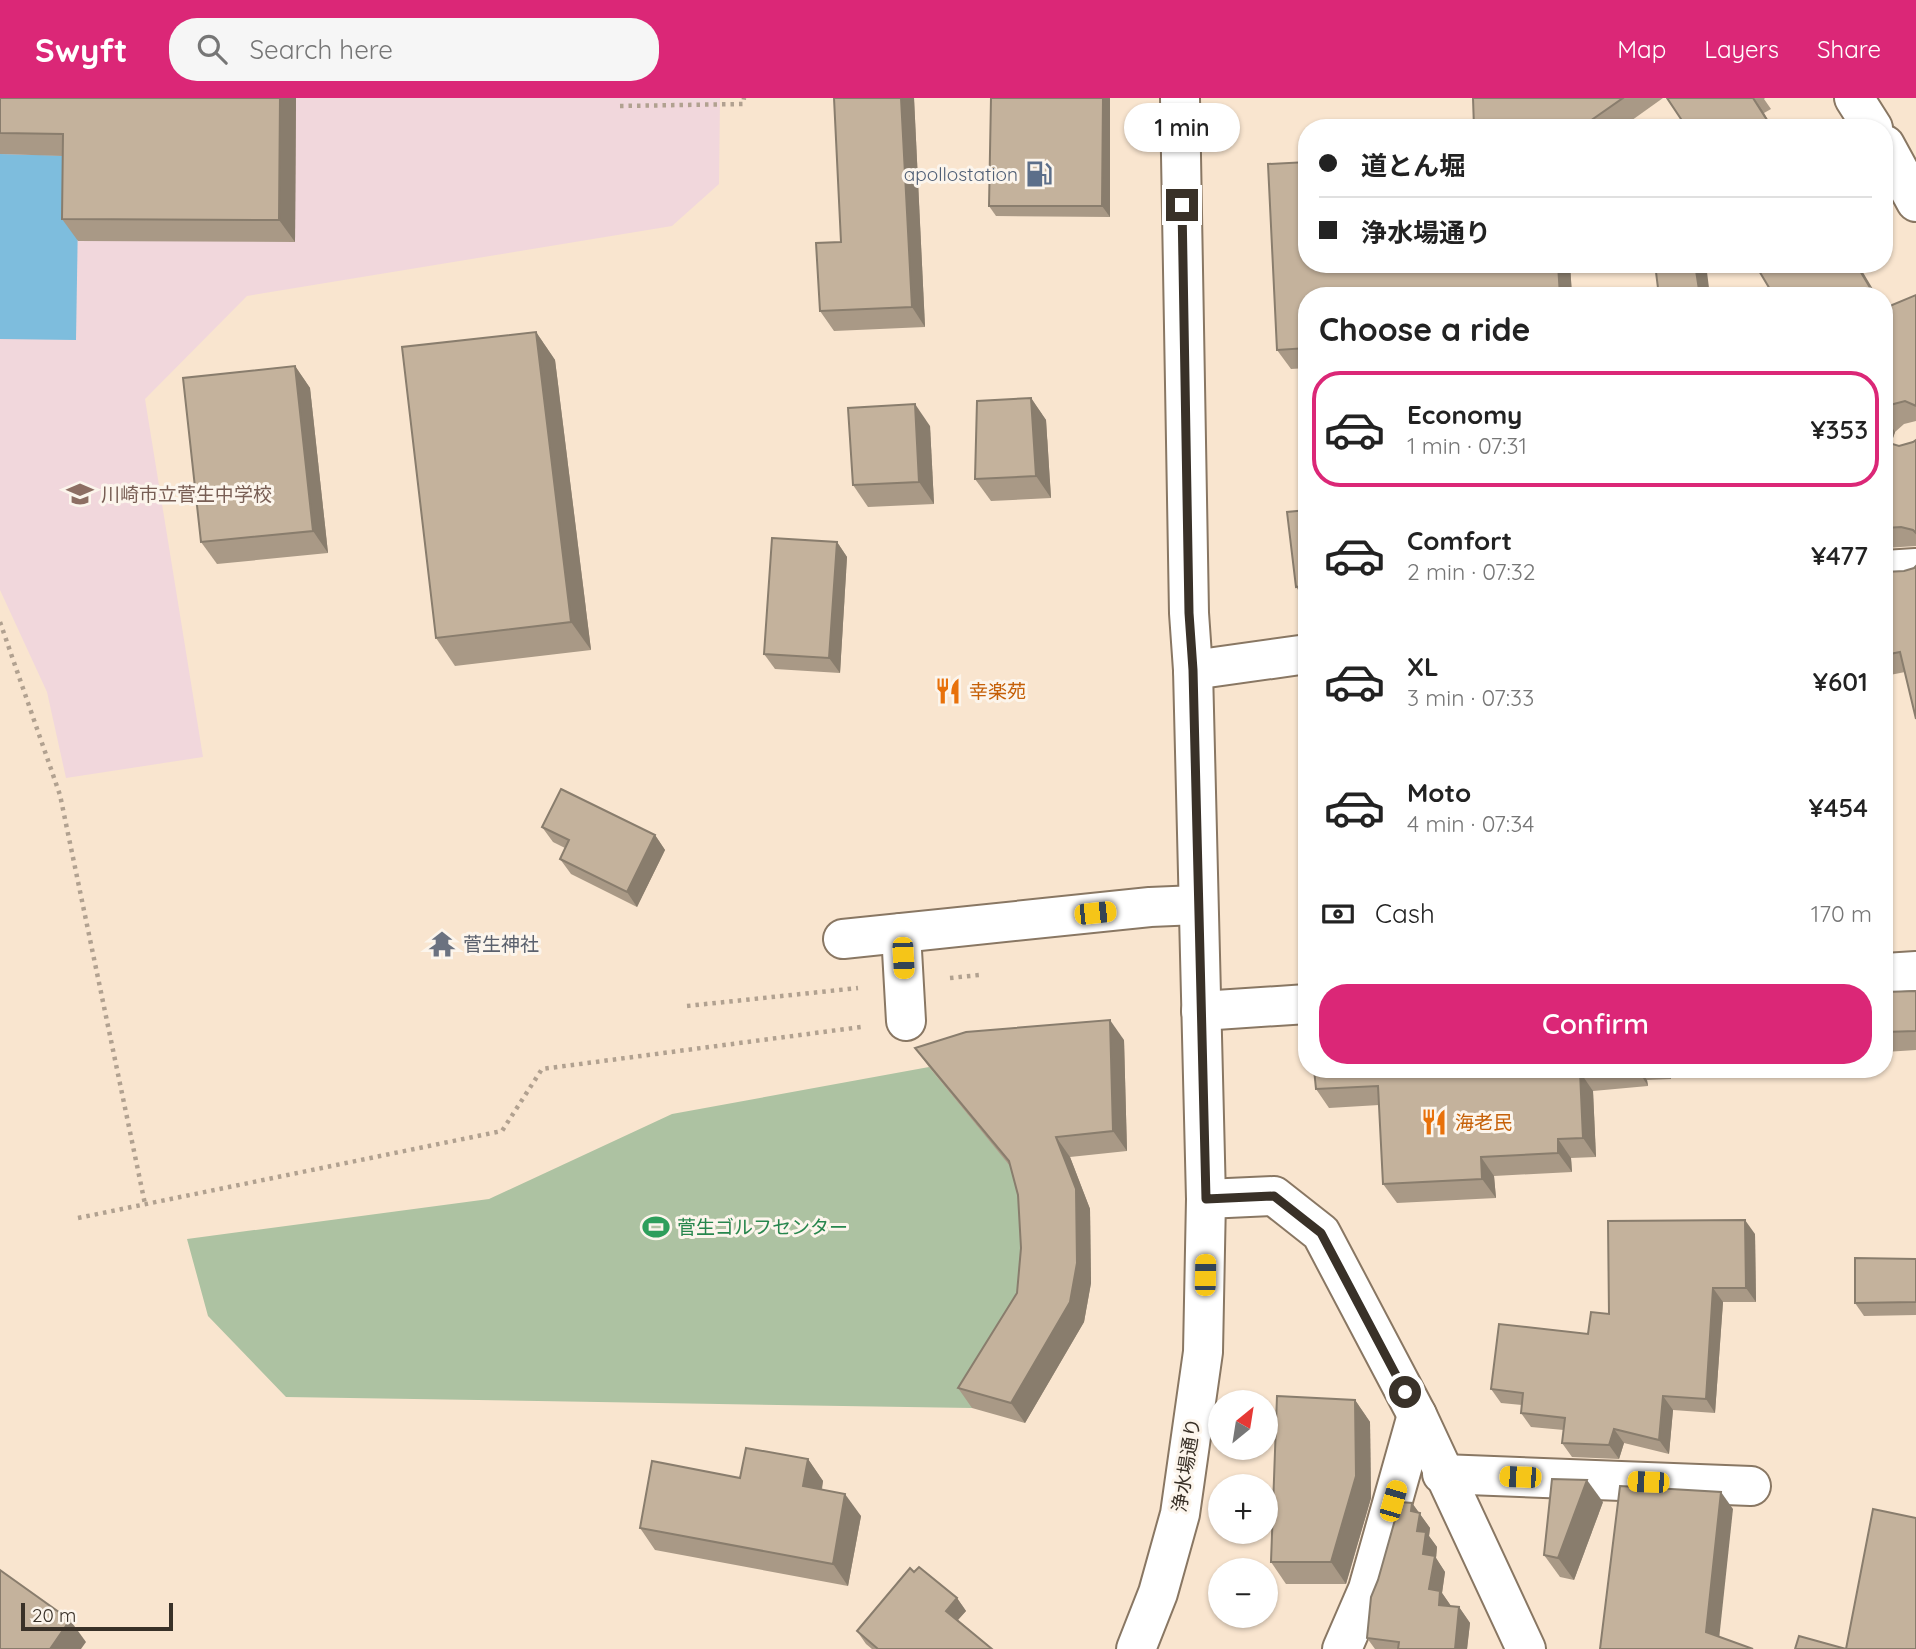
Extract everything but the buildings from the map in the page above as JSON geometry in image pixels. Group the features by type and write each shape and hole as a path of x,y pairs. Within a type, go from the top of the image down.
{"main road":[{"name":"浄水場通り","path":"1136,1649 1158,1593 1180,1514 1203,1352 1206,1199 1193,670 1189,613 1180,98"},
{"path":"1854,98 1868,119"},
{"path":"1893,160 1916,202"},
{"path":"1893,569 1916,568"},
{"path":"1193,670 1298,655"},
{"path":"844,939 1150,907 1197,905"},
{"path":"901,933 906,1021"},
{"path":"1893,972 1916,971"},
{"path":"1201,1011 1298,1005"},
{"path":"1206,1199 1274,1196 1321,1233 1417,1415 1442,1474 1526,1649"},
{"path":"1342,1649 1368,1589 1417,1415"},
{"path":"1442,1474 1751,1486"}],"path":[{"path":"620,106 743,104 744,98"},
{"path":"0,622 60,795 145,1204"},
{"path":"687,1006 778,996"},
{"path":"78,1218 502,1131 542,1069 906,1021"}],"shaded area":[{"name":"川崎市立菅生中学校","path":"0,98 720,98 719,184 672,226 247,296 145,399 203,757 66,778 47,692 0,590"}],"green space":[{"name":"菅生ゴルフセンター","path":"929,1067 1023,1181 1031,1313 972,1408 286,1397 208,1316 187,1239 489,1199 672,1114"}],"water":[{"path":"0,154 79,156 76,340 0,339"}],"place":[{"name":"apollostation","path":"1039,174"},
{"name":"川崎市立菅生中学校","path":"80,494"},
{"name":"幸楽苑","path":"948,691"},
{"name":"菅生神社","path":"442,944"},
{"name":"海老民","path":"1434,1122"},
{"name":"菅生ゴルフセンター","path":"656,1227"}],"route":[{"path":"1182,205 1189,613 1193,670 1206,1199 1274,1196 1321,1233 1405,1392"}]}
